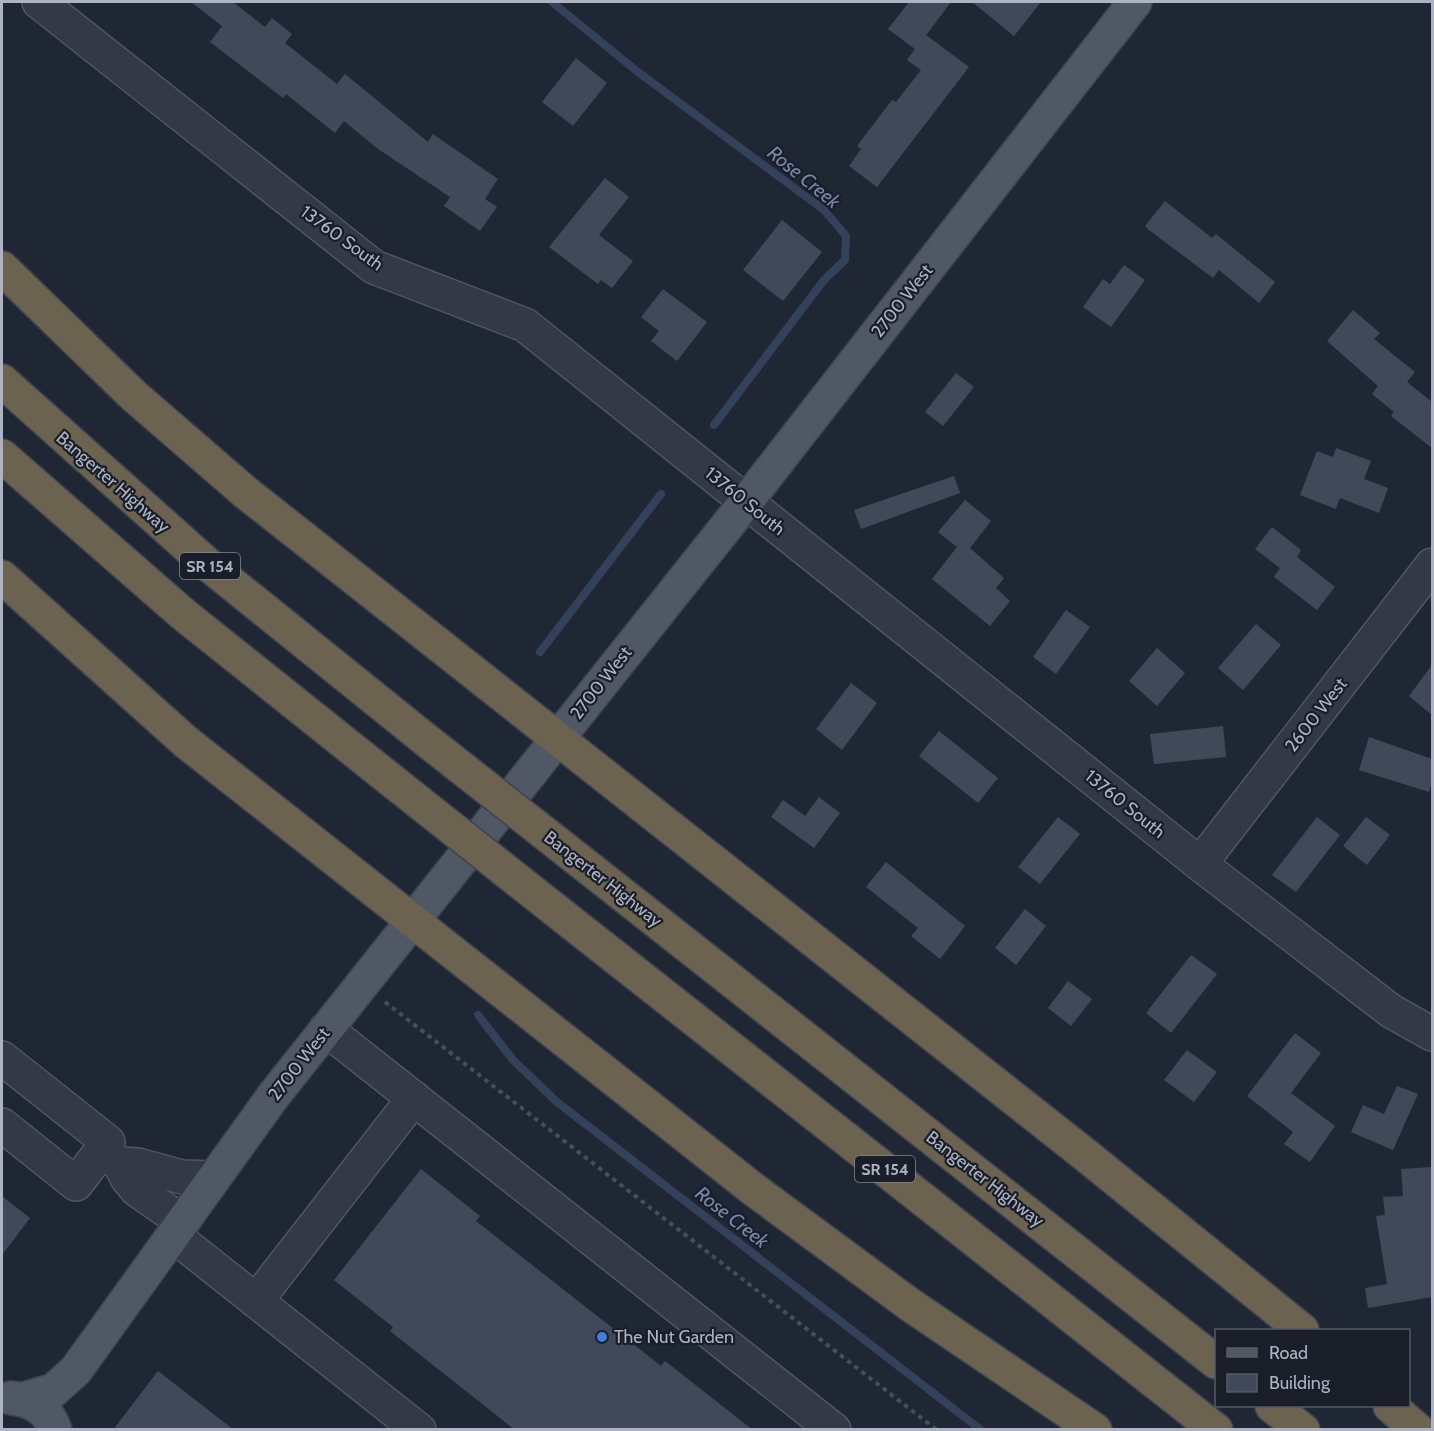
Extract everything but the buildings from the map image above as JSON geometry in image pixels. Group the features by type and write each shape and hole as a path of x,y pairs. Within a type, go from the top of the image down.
{"highway":[{"path":"2,268 76,343 190,446 1074,1146 1301,1329"},
{"name":"Bangerter Highway","path":"2,381 128,496 426,740 1215,1361"},
{"name":"SR 154","path":"2,456 183,614 1216,1430"},
{"path":"2,577 186,742 796,1221 909,1304 1095,1430"},
{"path":"1273,1407 1303,1430"},
{"path":"1391,1407 1418,1430"}],"main road":[{"name":"2700 West","path":"56,1430 63,1398 76,1371 214,1178 326,1029 746,502 1135,2"},
{"name":"2700 West","path":"13,1399 54,1390 76,1371"},
{"path":"13,1399 45,1412 56,1430"}],"street":[{"name":"13760 South","path":"39,2 374,267 525,325 1200,864 1391,1011 1432,1034"},
{"name":"2600 West","path":"1200,864 1432,565"},
{"path":"326,1029 834,1430"},
{"path":"2,1058 108,1142 111,1157 137,1190 256,1301 419,1430"},
{"path":"256,1301 414,1098"},
{"path":"2,1125 76,1184 111,1157"},
{"path":"111,1157 182,1177 214,1178"}],"path":[{"path":"362,984 937,1430"}],"waterway":[{"name":"Rose Creek","path":"552,2 638,72 824,210 846,236 845,260 824,280 714,425"},
{"name":"Rose Creek","path":"540,652 661,494"},
{"name":"Rose Creek","path":"478,1015 514,1061 557,1102 981,1430"}],"place":[{"name":"The Nut Garden","path":"602,1337"}]}
